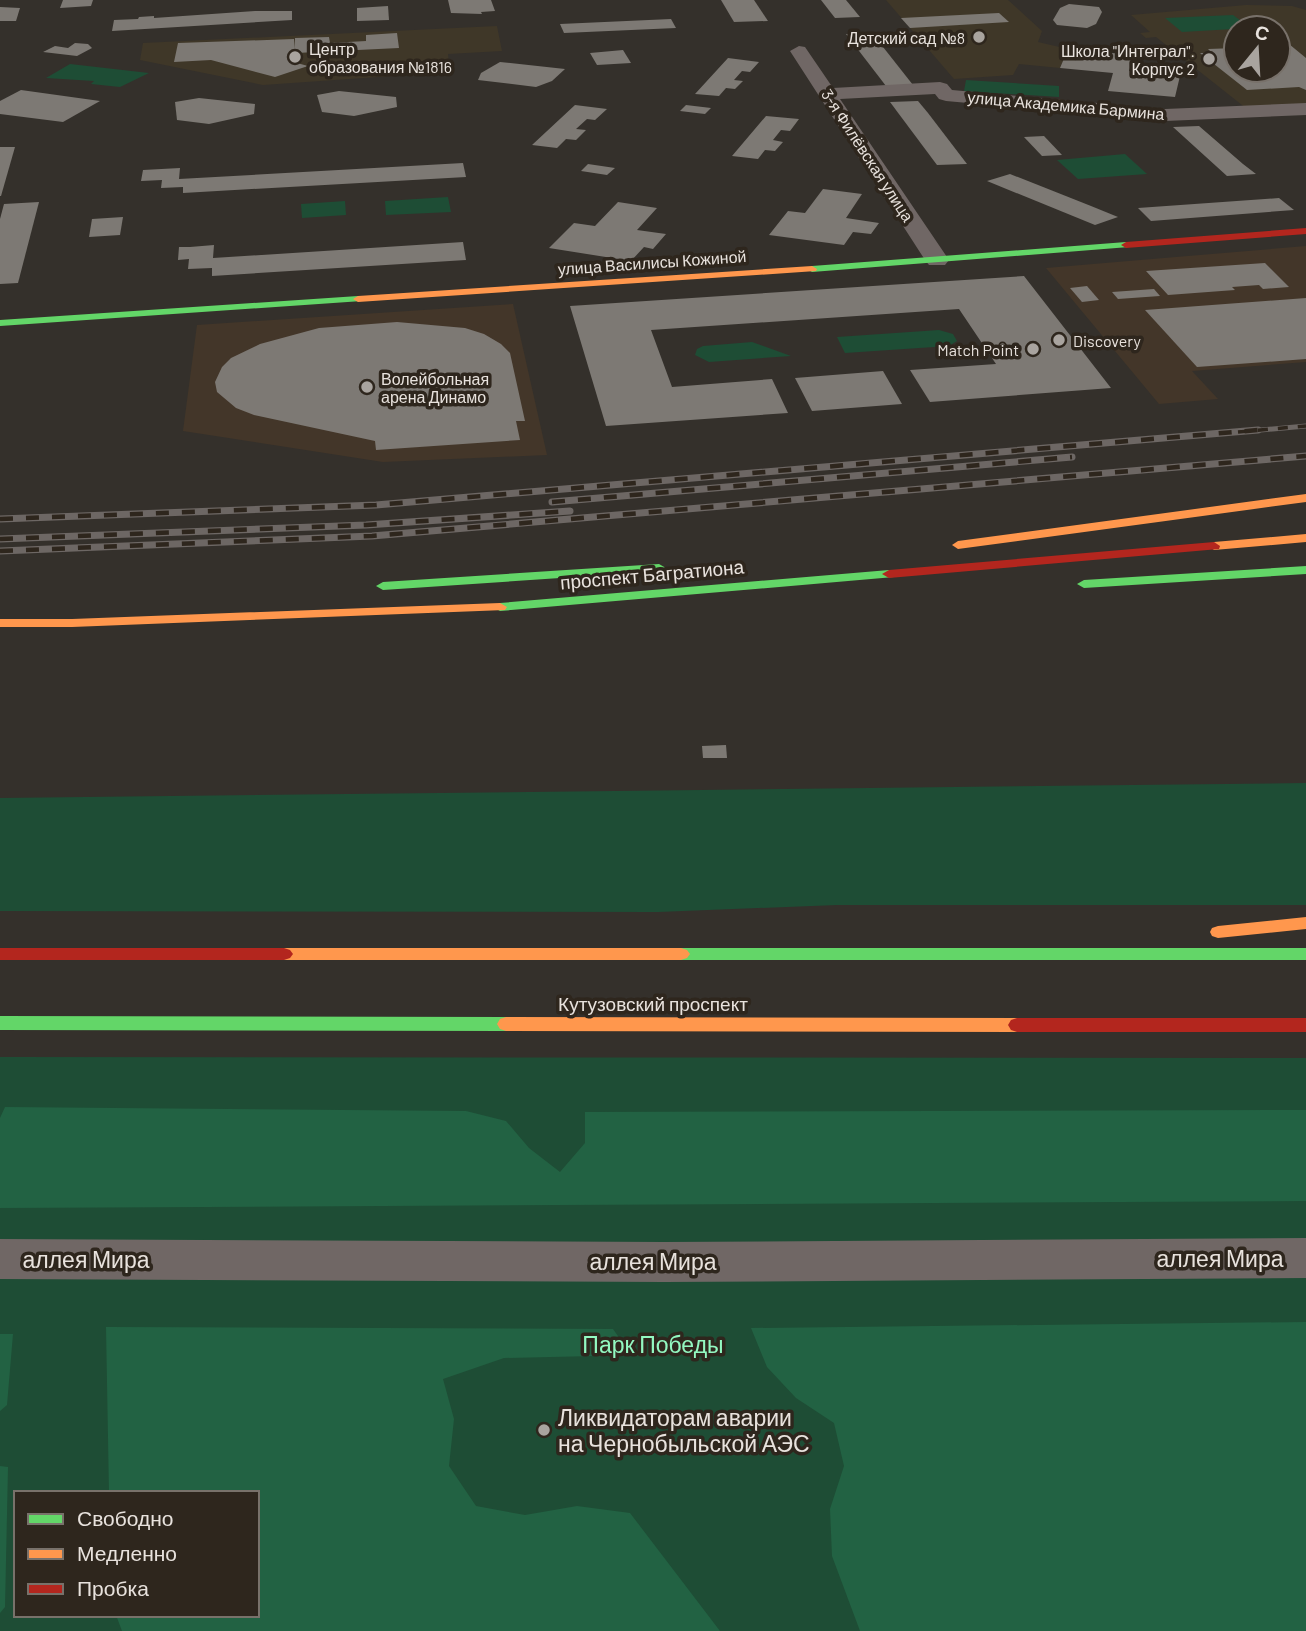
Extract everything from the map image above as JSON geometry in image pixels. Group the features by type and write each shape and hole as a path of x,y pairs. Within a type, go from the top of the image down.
{"main road":[{"name":"улица Василисы Кожиной","path":"0,323 937,260 1306,232"},
{"path":"1306,498 951,545 1306,513"},
{"name":"проспект Багратиона","path":"0,623 72,623 519,606 1306,538"},
{"name":"проспект Багратиона","path":"360,587 681,567"},
{"path":"1063,585 1306,570"},
{"path":"519,606 854,594"},
{"path":"1198,934 1306,923"},
{"path":"1008,954 1171,937"},
{"path":"0,954 1306,954"},
{"name":"Кутузовский проспект","path":"0,1023 1306,1025"}],"street":[{"name":"3-я Филёвская улица","path":"799,51 937,260"},
{"name":"улица Академика Бармина","path":"828,94 940,88 946,95 1165,115 1306,109"},
{"name":"аллея Мира","path":"0,1259 664,1262 1306,1258"}],"shaded area":[{"name":"Детский сад №8","path":"886,0 1008,0 1042,31 1038,42 1068,49 1060,68 1019,64 1013,75 954,79"},
{"name":"Школа \"Интеграл\". Корпус 2","path":"1246,5 1292,6 1306,10 1306,106 1247,109 1156,37 1146,38 1140,33 1150,32 1131,15"},
{"name":"Центр образования №1816","path":"497,26 502,51 448,54 450,72 263,85 140,60 143,43"},
{"path":"1306,246 1306,362 1192,371 1218,399 1159,404 1046,268"},
{"name":"Волейбольная арена Динамо","path":"513,304 547,455 383,462 183,431 197,325"}],"green space":[{"path":"1222,15 1222,30 1182,32 1165,18"},
{"path":"70,64 149,73 120,87 91,84 94,81 46,78"},
{"path":"966,80 1059,86 1059,97 964,91"},
{"path":"1125,154 1147,174 1078,179 1057,160"},
{"path":"448,197 451,212 386,215 385,201"},
{"path":"345,201 346,215 302,218 301,204"},
{"path":"939,330 953,334 957,341 949,346 845,353 837,337"},
{"path":"752,342 791,356 709,362 695,355 697,349 703,346"},
{"path":"1306,783 1306,905 837,905 658,912 0,911 0,798"},
{"name":"Парк Победы","path":"0,1057 1306,1058 1306,1631 0,1631"},
{"path":"5,1107 466,1111 506,1121 529,1148 560,1172 585,1143 585,1112 1306,1110 1306,1201 0,1208 0,1118"},
{"path":"1306,1322 1306,1631 860,1631 832,1556 830,1509 844,1466 834,1423 796,1398 767,1367 751,1328"},
{"path":"106,1327 613,1329 625,1346 594,1356 504,1358 443,1379 454,1419 449,1466 476,1506 525,1515 577,1506 630,1513 720,1631 122,1631 117,1617 259,1617 259,1491 109,1491"},
{"path":"0,1334 13,1334 7,1405 0,1411"},
{"path":"0,1466 8,1467 5,1607 0,1613"}],"building":[{"path":"63,0 93,0 91,6 60,8"},
{"path":"448,0 491,0 495,11 481,12 482,14 451,13"},
{"path":"721,0 754,0 768,21 734,22"},
{"path":"821,0 846,0 860,17 835,18"},
{"path":"1069,4 1099,7 1102,12 1096,24 1087,28 1057,25 1053,20 1060,8"},
{"path":"388,6 389,20 357,21 357,8"},
{"path":"0,7 20,8 16,21 0,21"},
{"path":"292,11 292,20 112,31 114,20"},
{"path":"999,13 1009,22 910,28 901,18"},
{"path":"671,19 676,28 564,33 560,24"},
{"name":"Центр образования №1816","path":"397,33 399,48 296,53 297,63 308,66 275,77 211,60 174,62 178,43 294,39 295,49 295,38 329,37 330,43 366,41 366,35"},
{"path":"872,33 913,85 886,86 846,34"},
{"path":"75,43 88,44 92,48 77,56 43,52 55,46 68,48"},
{"path":"1292,46 1306,58 1306,90 1299,87 1247,90 1239,84 1292,84"},
{"path":"1222,48 1222,70 1200,53 1212,53 1208,49"},
{"path":"1068,49 1134,55 1129,71 1180,76 1175,97 1108,91 1113,73 1060,68"},
{"path":"623,50 631,63 597,65 590,53"},
{"path":"728,58 759,62 750,72 742,71 734,80 743,81 735,89 726,88 719,96 695,94"},
{"path":"500,62 565,69 552,81 536,87 478,80 481,73"},
{"path":"21,90 100,101 63,122 0,114 0,101"},
{"path":"339,91 396,97 397,107 354,116 322,112 317,95"},
{"path":"199,98 255,104 254,114 209,124 177,120 175,102"},
{"path":"918,101 967,164 937,165 890,102"},
{"path":"575,105 607,109 595,120 587,119 576,129 586,130 576,140 566,139 557,148 532,145"},
{"path":"686,105 711,108 705,114 680,111"},
{"path":"766,116 799,119 790,131 781,130 773,140 783,142 775,151 765,150 758,159 732,156"},
{"path":"1199,126 1256,174 1227,176 1173,127"},
{"path":"1044,136 1062,155 1042,156 1024,137"},
{"path":"0,147 15,147 1,196 0,196"},
{"path":"463,163 466,177 183,193 183,187 161,188 162,180 141,181 143,170 180,168 179,179"},
{"path":"588,164 615,168 607,175 581,171"},
{"path":"1010,174 1118,217 1095,225 987,181"},
{"path":"823,189 862,194 846,218 879,223 871,234 853,232 844,245 769,235 788,211 805,213"},
{"path":"1279,198 1294,210 1151,221 1138,208"},
{"path":"39,202 18,283 0,284 0,219 4,204"},
{"path":"618,202 657,208 637,230 666,234 653,249 644,247 631,261 549,248 574,223 595,226"},
{"path":"123,217 120,235 89,237 92,219"},
{"path":"463,242 466,260 212,276 212,268 188,269 189,259 178,260 179,247 214,245 213,258"},
{"path":"1265,263 1289,287 1263,289 1259,285 1232,287 1235,290 1168,295 1146,271"},
{"name":"Match Point","path":"1024,276 1111,388 930,402 910,370 996,364 959,309 651,330 672,387 772,379 788,413 606,426 570,306"},
{"path":"1087,286 1099,300 1082,302 1070,288"},
{"path":"1154,289 1160,296 1118,299 1112,292"},
{"path":"1306,298 1306,359 1197,367 1145,310"},
{"name":"Волейбольная арена Динамо","path":"397,322 465,328 484,334 501,344 510,353 525,421 516,421 520,440 376,450 375,441 254,415 236,408 217,392 215,382 222,367 231,358 260,344 319,328"},
{"name":"Match Point","path":"883,371 902,404 812,411 795,378"},
{"path":"726,745 727,758 703,758 702,746"}],"railway":[{"path":"1238,432 1306,426"},
{"path":"0,519 376,505 1258,430"},
{"path":"0,551 372,536 1306,456"},
{"path":"552,502 1072,457"},
{"path":"0,539 366,525 570,511"}],"traffic: fast":[{"path":"812,269 1126,245"},
{"path":"0,323 358,299"},
{"path":"383,586 659,568"},
{"path":"1084,584 1306,570"},
{"path":"500,607 889,574"},
{"path":"681,954 1306,954"},
{"path":"0,1023 506,1024"}],"traffic: slow":[{"path":"358,299 812,269"},
{"path":"958,545 1306,498"},
{"path":"1214,546 1306,538"},
{"path":"0,623 72,623 500,607"},
{"path":"1218,932 1306,923"},
{"path":"284,954 681,954"},
{"path":"506,1024 1017,1025"}],"traffic: jam":[{"path":"1126,245 1306,231"},
{"path":"889,574 1214,546"},
{"path":"0,954 284,954"},
{"path":"1017,1025 1306,1025"}],"place":[{"name":"Детский сад №8","path":"979,37"},
{"name":"Центр образования №1816","path":"295,57"},
{"name":"Школа \"Интеграл\". Корпус 2","path":"1209,59"},
{"name":"Discovery","path":"1059,340"},
{"name":"Match Point","path":"1033,349"},
{"name":"Волейбольная арена Динамо","path":"367,387"},
{"name":"Ликвидаторам аварии на Чернобыльской АЭС","path":"544,1430"}]}
